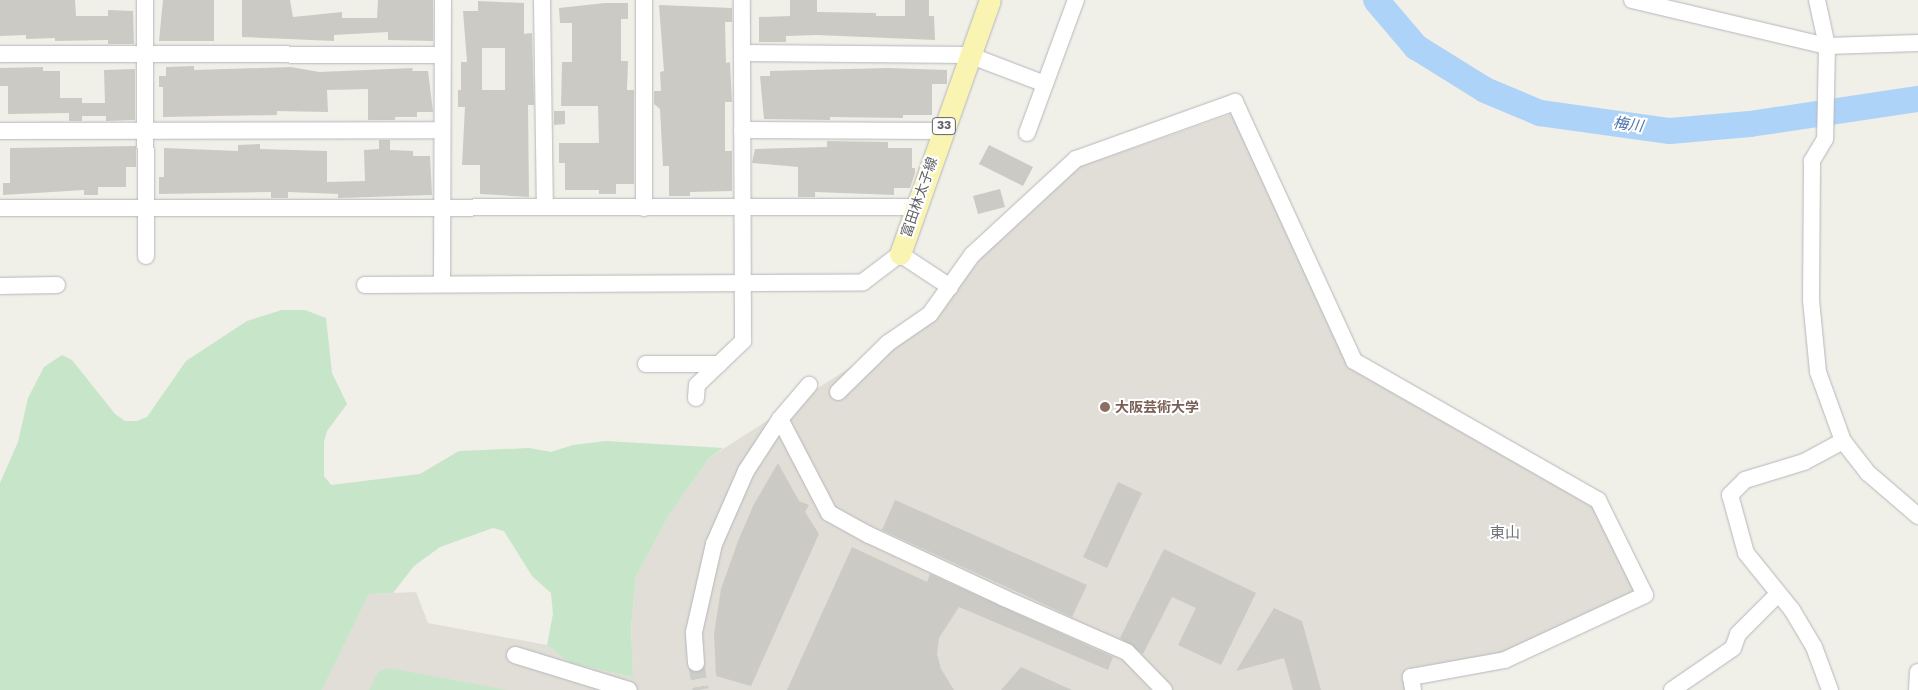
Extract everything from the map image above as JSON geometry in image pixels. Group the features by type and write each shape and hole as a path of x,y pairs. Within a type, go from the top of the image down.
{"main road":[{"name":"富田林太子線","path":"900,254 915,207 990,0"}],"street":[{"path":"145,0 144,208 146,256"},
{"path":"442,284 443,0"},
{"path":"542,0 545,207"},
{"path":"644,0 644,208"},
{"path":"696,398 696,385 744,341 742,0"},
{"path":"1027,133 1076,0"},
{"path":"1632,0 1827,46 1918,43"},
{"path":"1817,0 1827,46 1825,139 1812,161 1811,300 1818,372 1842,441 1868,473 1918,516"},
{"path":"743,53 969,55 1045,84"},
{"path":"0,54 442,55"},
{"path":"838,392 888,343 930,314 972,255 1076,158 1235,102 1354,361 1598,500 1645,595 1505,660 1411,677 1413,690"},
{"path":"0,131 442,130"},
{"path":"742,130 942,131"},
{"path":"0,208 915,207"},
{"path":"365,285 863,282 900,254 950,286"},
{"path":"0,286 56,285"},
{"path":"646,364 719,364"},
{"path":"696,663 694,632 714,544 746,471 780,419 810,386"},
{"path":"780,419 829,513 959,577 1127,652 1164,690"},
{"path":"1830,690 1814,647 1792,610 1777,595 1746,553 1730,495 1745,480 1804,462 1842,441"},
{"path":"1672,690 1733,648 1738,634 1777,595"},
{"path":"515,655 630,690"},
{"path":"1917,690 1918,672"}],"shaded area":[{"name":"大阪芸術大学","path":"1234,113 1349,366 1591,502 1635,584 1632,593 1508,653 1405,669 1407,690 322,690 369,594 416,592 428,623 547,645 570,663 633,677 631,627 636,576 669,515 709,458 941,309 982,257 1079,167"}],"green space":[{"path":"282,310 305,310 326,318 332,373 347,404 327,431 324,442 324,476 331,485 420,474 459,451 529,448 551,452 573,445 606,441 723,448 709,458 669,515 636,576 631,627 633,677 570,663 547,645 553,614 551,593 532,576 504,531 493,528 440,547 414,566 393,593 369,594 322,690 0,690 0,483 18,442 28,398 44,367 62,355 72,360 115,414 125,421 137,421 147,417 186,361 247,321"},
{"path":"388,668 507,690 369,690 378,672"}],"building":[{"path":"0,0 75,0 76,16 108,16 108,10 133,11 134,44 108,44 108,40 55,41 55,38 26,39 26,35 0,36"},
{"path":"163,0 214,0 214,41 159,41"},
{"path":"242,0 290,0 293,17 342,12 342,18 377,18 378,0 433,0 433,41 388,40 388,32 334,35 334,41 242,37"},
{"path":"790,0 817,0 817,12 876,13 876,16 905,16 905,0 929,0 929,16 934,16 935,40 817,35 786,36 786,42 759,42 759,17 790,16"},
{"path":"478,1 524,3 524,34 532,33 534,105 528,105 529,197 480,194 480,165 462,165 465,107 458,107 458,90 461,90 461,62 467,62 463,11 478,11","holes":["482,48 505,48 505,90 482,90"]},
{"path":"605,3 628,3 628,19 621,19 621,61 628,61 627,90 634,90 634,184 616,184 616,194 599,194 599,190 565,190 565,163 559,163 559,143 599,143 598,106 561,106 562,62 572,62 572,23 560,23 559,8"},
{"path":"659,5 732,8 732,22 725,22 726,63 730,62 732,102 725,102 725,151 732,151 732,191 690,192 690,196 669,196 669,166 663,166 660,109 654,104 654,91 661,91 660,72 664,71"},
{"path":"194,66 194,70 291,67 319,72 413,68 412,71 428,71 433,112 417,112 417,117 395,117 395,120 368,120 368,89 327,90 328,112 277,111 277,115 163,117 163,87 159,87 159,76 166,76 166,67"},
{"path":"43,67 43,71 60,71 60,98 82,98 82,103 105,103 104,70 135,69 135,120 106,121 106,116 82,116 82,121 69,121 69,113 8,114 8,86 0,86 0,68"},
{"path":"888,68 947,70 947,84 932,84 932,115 903,115 903,118 830,117 830,120 764,119 760,76 770,76 770,71"},
{"path":"554,111 565,111 565,124 554,125"},
{"path":"379,140 390,140 390,150 413,151 413,156 430,156 432,195 338,198 338,194 288,192 288,198 271,198 271,192 159,194 159,177 164,177 164,148 238,151 238,145 260,144 260,149 327,151 327,182 365,181 364,150 379,149"},
{"path":"827,141 888,142 888,148 912,148 912,168 915,168 915,173 910,188 894,188 894,195 815,192 815,197 798,197 798,167 752,163 755,149 827,147"},
{"path":"989,145 1033,167 1023,186 979,164"},
{"path":"136,146 136,167 126,167 126,187 98,187 98,195 84,195 84,190 3,195 3,183 10,183 10,148"},
{"path":"1000,189 1005,207 978,214 973,196"},
{"path":"778,463 799,501 809,505 805,512 819,534 751,686 716,676 714,634 721,589 738,541 754,504"},
{"path":"1118,482 1142,493 1107,568 1083,557"},
{"path":"895,500 1087,585 1072,617 882,530"},
{"path":"852,547 927,582 930,574 1113,657 1108,670 959,607 939,638 937,654 941,669 954,690 787,690"},
{"path":"1164,549 1256,593 1221,665 1178,645 1196,608 1172,597 1143,654 1120,638"},
{"path":"1274,608 1302,621 1321,690 1293,690 1284,658 1236,671"},
{"path":"1021,667 1072,690 1001,690"}],"waterway":[{"name":"梅川","path":"1376,0 1416,47 1485,90 1540,113 1670,131 1750,124 1918,99"}],"tunnel":[{"path":"696,663 701,690"}],"place":[{"name":"大阪芸術大学","path":"1105,407"}],"district":[{"name":"東山","path":"1505,534"}]}
